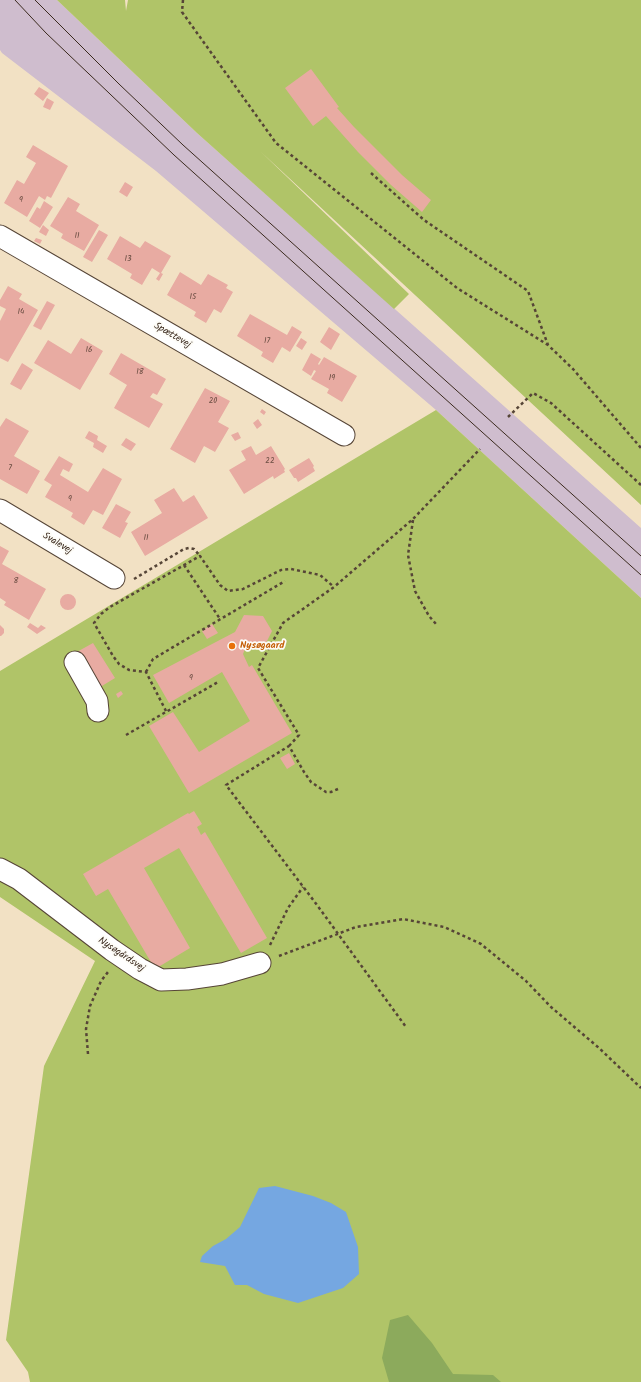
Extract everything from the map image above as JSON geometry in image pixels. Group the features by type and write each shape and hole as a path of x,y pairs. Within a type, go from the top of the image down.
{"street":[{"name":"Spættevej","path":"0,236 344,435"},
{"name":"Svalevej","path":"0,510 122,579"},
{"path":"75,662 97,701 98,712"},
{"name":"Nysøgårdsvej","path":"0,869 19,879 140,969 161,980 187,979 222,974 260,963"}],"path":[{"path":"183,0 182,12 276,143 457,288 548,345 573,368 641,448"},
{"path":"371,173 424,220 528,291 548,345"},
{"path":"508,417 533,393 551,403 641,485"},
{"path":"406,1027 339,934 226,785 289,746 299,735 258,668 283,623 334,587 413,519 480,449"},
{"path":"413,519 408,555 415,591 429,616 436,624"},
{"path":"122,579 189,548 194,549 220,585 228,591 242,589 281,570 291,569 320,575 334,587"},
{"path":"146,672 129,670 119,664 94,623 101,614 110,607 200,556"},
{"path":"184,566 220,619"},
{"path":"146,672 153,659 285,580"},
{"path":"146,672 166,711"},
{"path":"126,735 218,682"},
{"path":"289,746 311,782 326,792 331,792 338,789"},
{"path":"260,963 288,908 303,887"},
{"path":"260,963 356,927 403,919 444,926 481,944 526,981 551,1007 599,1048 641,1088"},
{"path":"88,1054 86,1029 90,1006 101,981 120,955"}],"shaded area":[{"path":"0,0 57,0 197,133 641,528 641,598 436,410 156,171 2,53 0,50"}],"green space":[{"path":"57,0 125,0 126,11 128,0 641,0 641,505 260,151 409,294 394,309 197,133"},
{"path":"436,410 641,598 641,1382 30,1382 28,1372 6,1340 44,1066 95,961 0,897 0,671"},
{"path":"408,1315 432,1343 453,1374 493,1375 501,1382 389,1382 382,1358 390,1320"}],"water":[{"path":"275,1186 313,1196 331,1203 346,1212 358,1247 359,1274 343,1288 298,1303 264,1294 247,1285 235,1285 225,1266 200,1262 202,1256 213,1246 226,1239 240,1227 259,1188"}],"building":[{"path":"311,69 339,107 337,108 354,127 402,175 431,200 422,212 391,185 358,152 326,116 313,126 285,88"},
{"path":"39,87 49,93 43,101 34,94"},
{"path":"47,98 54,102 50,110 43,107"},
{"path":"33,145 68,166 51,198 47,196 45,200 39,196 27,217 4,203 17,180 24,184 36,163 26,157"},
{"path":"125,182 133,187 127,197 119,192"},
{"path":"68,197 80,204 76,211 99,225 84,251 61,238 63,234 50,226"},
{"path":"44,201 53,207 40,228 29,221 37,207 40,209"},
{"path":"43,225 49,230 46,236 39,232"},
{"path":"99,230 108,235 92,262 83,257"},
{"path":"120,236 140,248 145,241 171,256 161,273 163,274 159,281 156,279 160,273 152,268 142,285 130,278 132,274 107,259"},
{"path":"36,238 42,240 40,244 34,241"},
{"path":"180,272 201,285 208,274 228,285 226,288 233,292 221,313 214,309 206,323 194,316 196,312 167,295"},
{"path":"8,286 22,294 19,299 38,310 8,362 0,358 0,321 6,309 0,306 0,300"},
{"path":"47,301 55,305 41,330 33,326"},
{"path":"250,314 287,335 292,326 302,332 290,352 282,347 273,363 261,356 263,352 237,336"},
{"path":"329,327 340,334 331,350 320,342"},
{"path":"81,338 103,351 80,390 34,363 48,340 71,354"},
{"path":"301,338 307,342 302,350 296,346"},
{"path":"121,353 166,379 157,395 153,393 150,397 163,404 149,428 114,408 127,385 109,374"},
{"path":"311,353 321,359 318,364 319,365 324,357 357,376 342,402 327,393 329,389 311,379 316,371 314,370 311,376 302,370"},
{"path":"22,363 33,370 21,390 10,384"},
{"path":"205,388 230,401 218,422 229,428 215,452 204,446 195,463 170,449"},
{"path":"262,409 266,412 264,415 260,412"},
{"path":"6,418 29,431 14,456 40,471 27,494 0,479 0,427"},
{"path":"258,419 262,425 257,429 253,423"},
{"path":"89,431 98,436 97,440 107,446 103,453 93,447 94,443 85,438"},
{"path":"238,432 241,438 235,441 231,435"},
{"path":"126,438 136,444 131,451 121,445"},
{"path":"251,446 256,455 271,446 285,469 285,472 274,479 273,476 244,494 229,470 246,460 241,451"},
{"path":"59,456 73,464 69,472 63,469 60,475 88,492 103,468 122,479 103,515 93,510 84,525 71,517 73,513 45,497 52,485 44,480"},
{"path":"309,458 315,471 298,482 289,470"},
{"path":"174,488 183,502 194,495 208,518 145,556 131,532 162,513 154,500"},
{"path":"116,504 131,512 125,522 128,523 120,538 102,528"},
{"path":"0,546 9,551 2,564 46,589 29,620 4,605 6,602 0,598"},
{"path":"68,594 74,596 76,602 74,608 68,610 62,608 60,602 62,596"},
{"path":"244,615 263,616 272,631 263,649 245,649 243,654 249,667 252,665 292,733 189,793 149,726 173,712 199,752 250,721 222,672 169,703 153,675 235,632"},
{"path":"30,623 38,628 41,625 46,628 37,634 27,627"},
{"path":"212,624 218,633 207,639 202,631"},
{"path":"0,625 4,629 4,633 1,636 0,636"},
{"path":"93,643 115,678 97,689 75,653"},
{"path":"121,691 123,694 118,698 116,694"},
{"path":"289,753 295,764 287,769 280,758"},
{"path":"194,811 202,824 197,827 201,835 205,832 267,938 241,953 179,848 144,868 190,948 155,969 108,889 96,896 83,874 188,813 189,814"}],"tram line":[{"path":"15,0 46,33 174,155 641,575"},
{"path":"35,0 119,84 183,145 641,556"}],"place":[{"name":"Nysøgaard","path":"232,646"}]}
